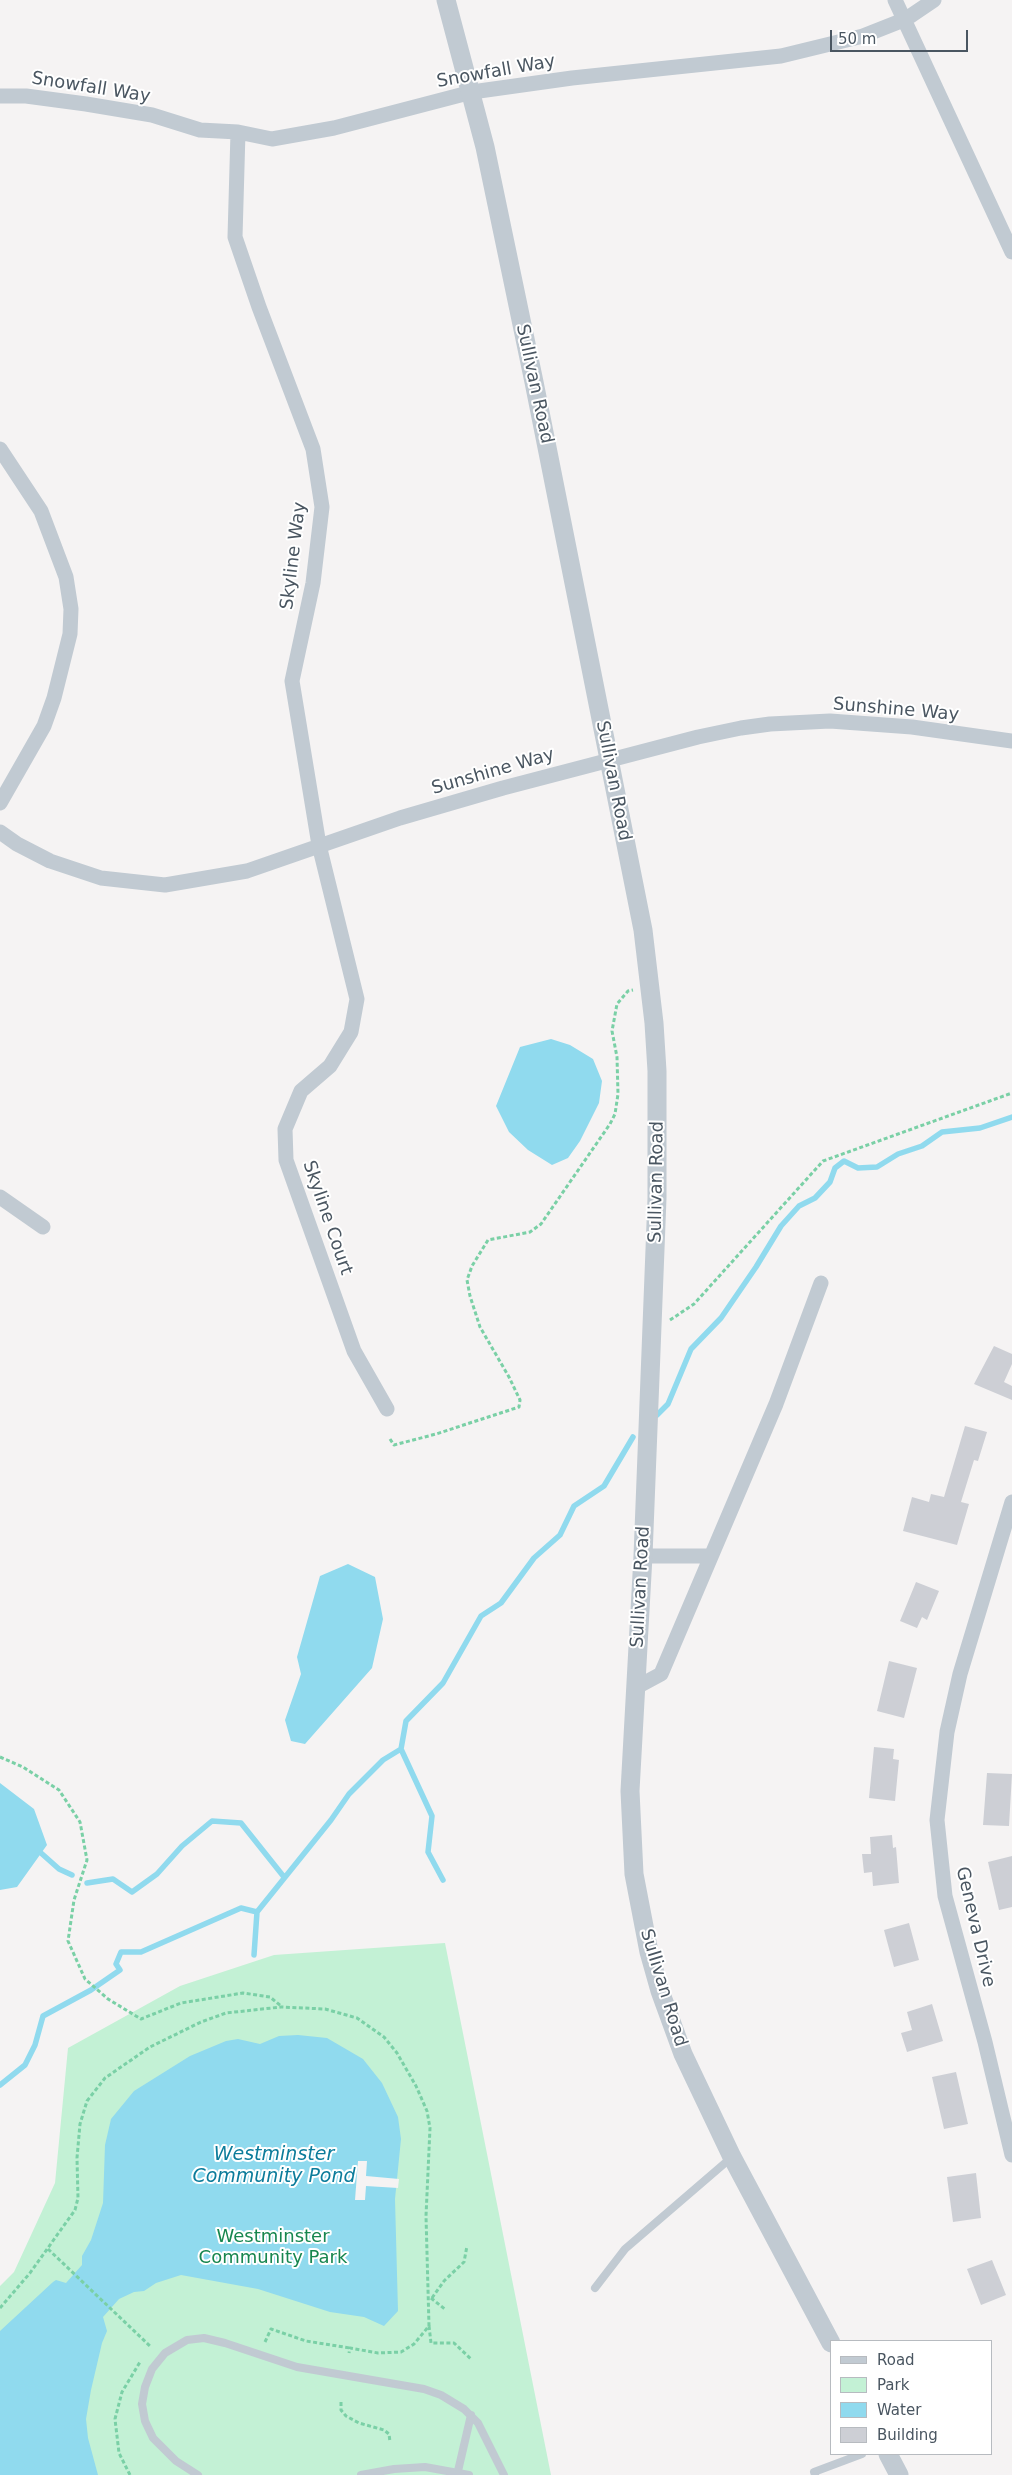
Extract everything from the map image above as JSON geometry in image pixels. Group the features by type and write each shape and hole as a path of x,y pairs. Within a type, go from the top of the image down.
{"street":[{"name":"Sullivan Road","path":"446,0 472,92 516,294 610,760 642,930 650,987 657,1062 658,1133 653,1331 630,1791 634,1874 640,1914 649,1952 670,2021 698,2088 732,2157 830,2341"},
{"path":"895,0 906,19 1012,252"},
{"name":"Snowfall Way","path":"0,96 26,96 86,104 152,115 200,130 238,132 272,139 334,128 472,92 572,78 781,56 863,36 906,19 934,0"},
{"name":"Skyline Way","path":"238,132 235,236 280,366 312,449 322,507 313,583 292,682 319,845"},
{"path":"0,449 41,511 66,577 72,609 70,634 54,698 44,726 0,803"},
{"name":"Sunshine Way","path":"0,832 17,844 50,861 101,878 165,884 247,871 319,845 503,788 698,737 770,724 830,721 912,727 1012,741"},
{"name":"Skyline Court","path":"319,845 357,998 351,1032 330,1066 301,1091 285,1129 286,1160 354,1351 387,1409"},
{"path":"0,1197 43,1227"},
{"path":"636,1688 661,1674 776,1404 821,1283"},
{"name":"Geneva Drive","path":"1012,1502 960,1674 947,1732 938,1820 945,1896 985,2042 1012,2155"},
{"path":"643,1556 711,1556"},
{"path":"889,2455 899,2475"}],"lane":[{"path":"595,2288 625,2248 732,2157"},
{"path":"198,2475 176,2461 154,2438 145,2421 142,2404 145,2387 152,2369 165,2353 187,2340 215,2339 281,2363 312,2371 424,2389 457,2404 471,2415 483,2431 504,2475"},
{"path":"458,2471 471,2415"},
{"path":"806,2475 859,2455"},
{"path":"361,2475 425,2466 458,2471 469,2475"}],"path":[{"path":"390,1439 394,1445 445,1432 519,1407 520,1400 480,1327 467,1280 472,1266 488,1240 530,1232 541,1224 604,1134 615,1114 618,1094 617,1057 612,1030 617,1004 628,992 640,987 650,987"},
{"path":"653,1331 694,1304 823,1161 1012,1093"},
{"path":"0,1757 24,1767 60,1790 80,1822 87,1860 74,1900 68,1941 85,1979 99,1991 141,2019 181,2003 243,1993 270,1997 281,2006"},
{"path":"0,2308 70,2219 76,2206 80,2124 87,2101 99,2084 112,2072 134,2057 201,2022 235,2010 281,2006 325,2009 348,2014 376,2030 391,2045 408,2070 427,2111 431,2137 425,2186 431,2344 454,2343 472,2360"},
{"path":"430,2298 464,2262 467,2246"},
{"path":"48,2249 112,2308 151,2348"},
{"path":"430,2298 446,2310"},
{"path":"259,2340 266,2343 271,2329 306,2341 350,2351 398,2353 414,2344 429,2326"},
{"path":"147,2352 156,2343"},
{"path":"130,2475 118,2447 115,2419 122,2392 142,2358"},
{"path":"341,2402 341,2410 346,2416 359,2423 384,2430 388,2434 390,2442"}],"green space":[{"name":"Westminster Community Park","path":"445,1943 551,2475 0,2475 0,2286 14,2272 55,2183 68,2048 180,1986 274,1955"}],"water":[{"path":"551,1039 570,1045 593,1059 602,1081 599,1103 580,1141 568,1158 552,1165 528,1150 509,1132 496,1106 520,1047"},
{"path":"348,1564 375,1577 383,1619 372,1668 305,1744 291,1741 285,1720 301,1674 297,1657 320,1576"},
{"path":"0,1783 34,1809 47,1845 17,1887 0,1890"},
{"name":"Westminster Community Pond","path":"298,2035 327,2038 363,2059 382,2083 398,2117 401,2139 395,2199 398,2311 384,2326 364,2317 330,2312 258,2289 181,2275 156,2283 144,2291 134,2292 119,2299 103,2317 107,2331 102,2343 86,2419 88,2438 98,2475 0,2475 0,2331 53,2282 56,2280 66,2283 82,2265 82,2256 91,2240 103,2203 105,2145 111,2119 134,2091 190,2056 226,2041 238,2039 260,2044 279,2036"}],"pier":[{"path":"358,2161 367,2161 366,2176 399,2179 398,2188 366,2186 365,2200 355,2200"}],"building":[{"path":"994,1346 1012,1354 1012,1364 1004,1382 1012,1386 1012,1400 974,1384"},
{"path":"965,1426 987,1432 978,1461 974,1460 961,1502 969,1504 957,1545 903,1531 912,1497 929,1502 931,1494 944,1497"},
{"path":"916,1582 939,1591 927,1620 922,1617 917,1628 900,1621"},
{"path":"889,1661 917,1668 904,1718 877,1711"},
{"path":"874,1747 894,1749 893,1759 899,1760 895,1801 869,1798"},
{"path":"987,1773 1012,1774 1009,1826 983,1825"},
{"path":"892,1835 893,1848 896,1847 899,1883 873,1886 872,1872 864,1873 862,1854 871,1854 870,1837"},
{"path":"1012,1856 1012,1907 999,1910 988,1862"},
{"path":"909,1923 919,1960 894,1967 884,1930"},
{"path":"932,2004 943,2041 907,2052 901,2033 912,2030 907,2012"},
{"path":"956,2072 968,2124 944,2129 932,2077"},
{"path":"976,2173 981,2218 953,2222 947,2177"},
{"path":"992,2260 1006,2295 981,2305 967,2269"}],"waterway":[{"path":"657,1415 668,1404 691,1349 721,1318 781,1226 799,1206 815,1198 830,1182 835,1168 844,1161 858,1168 877,1167 898,1154 922,1146 942,1132 980,1128 1012,1117"},
{"path":"443,1880 428,1852 432,1816 401,1749 406,1721 443,1683 481,1616 501,1603 534,1558 560,1535 574,1506 604,1486 633,1437"},
{"path":"254,1955 257,1912 331,1820 349,1794 383,1760 401,1749"},
{"path":"87,1883 113,1879 132,1892 157,1874 182,1846 212,1821 241,1823 284,1877"},
{"path":"41,1853 59,1869 72,1875"},
{"path":"0,2085 25,2065 35,2045 43,2016 91,1990 120,1970 116,1964 121,1952 141,1952 241,1908 257,1912"}]}
